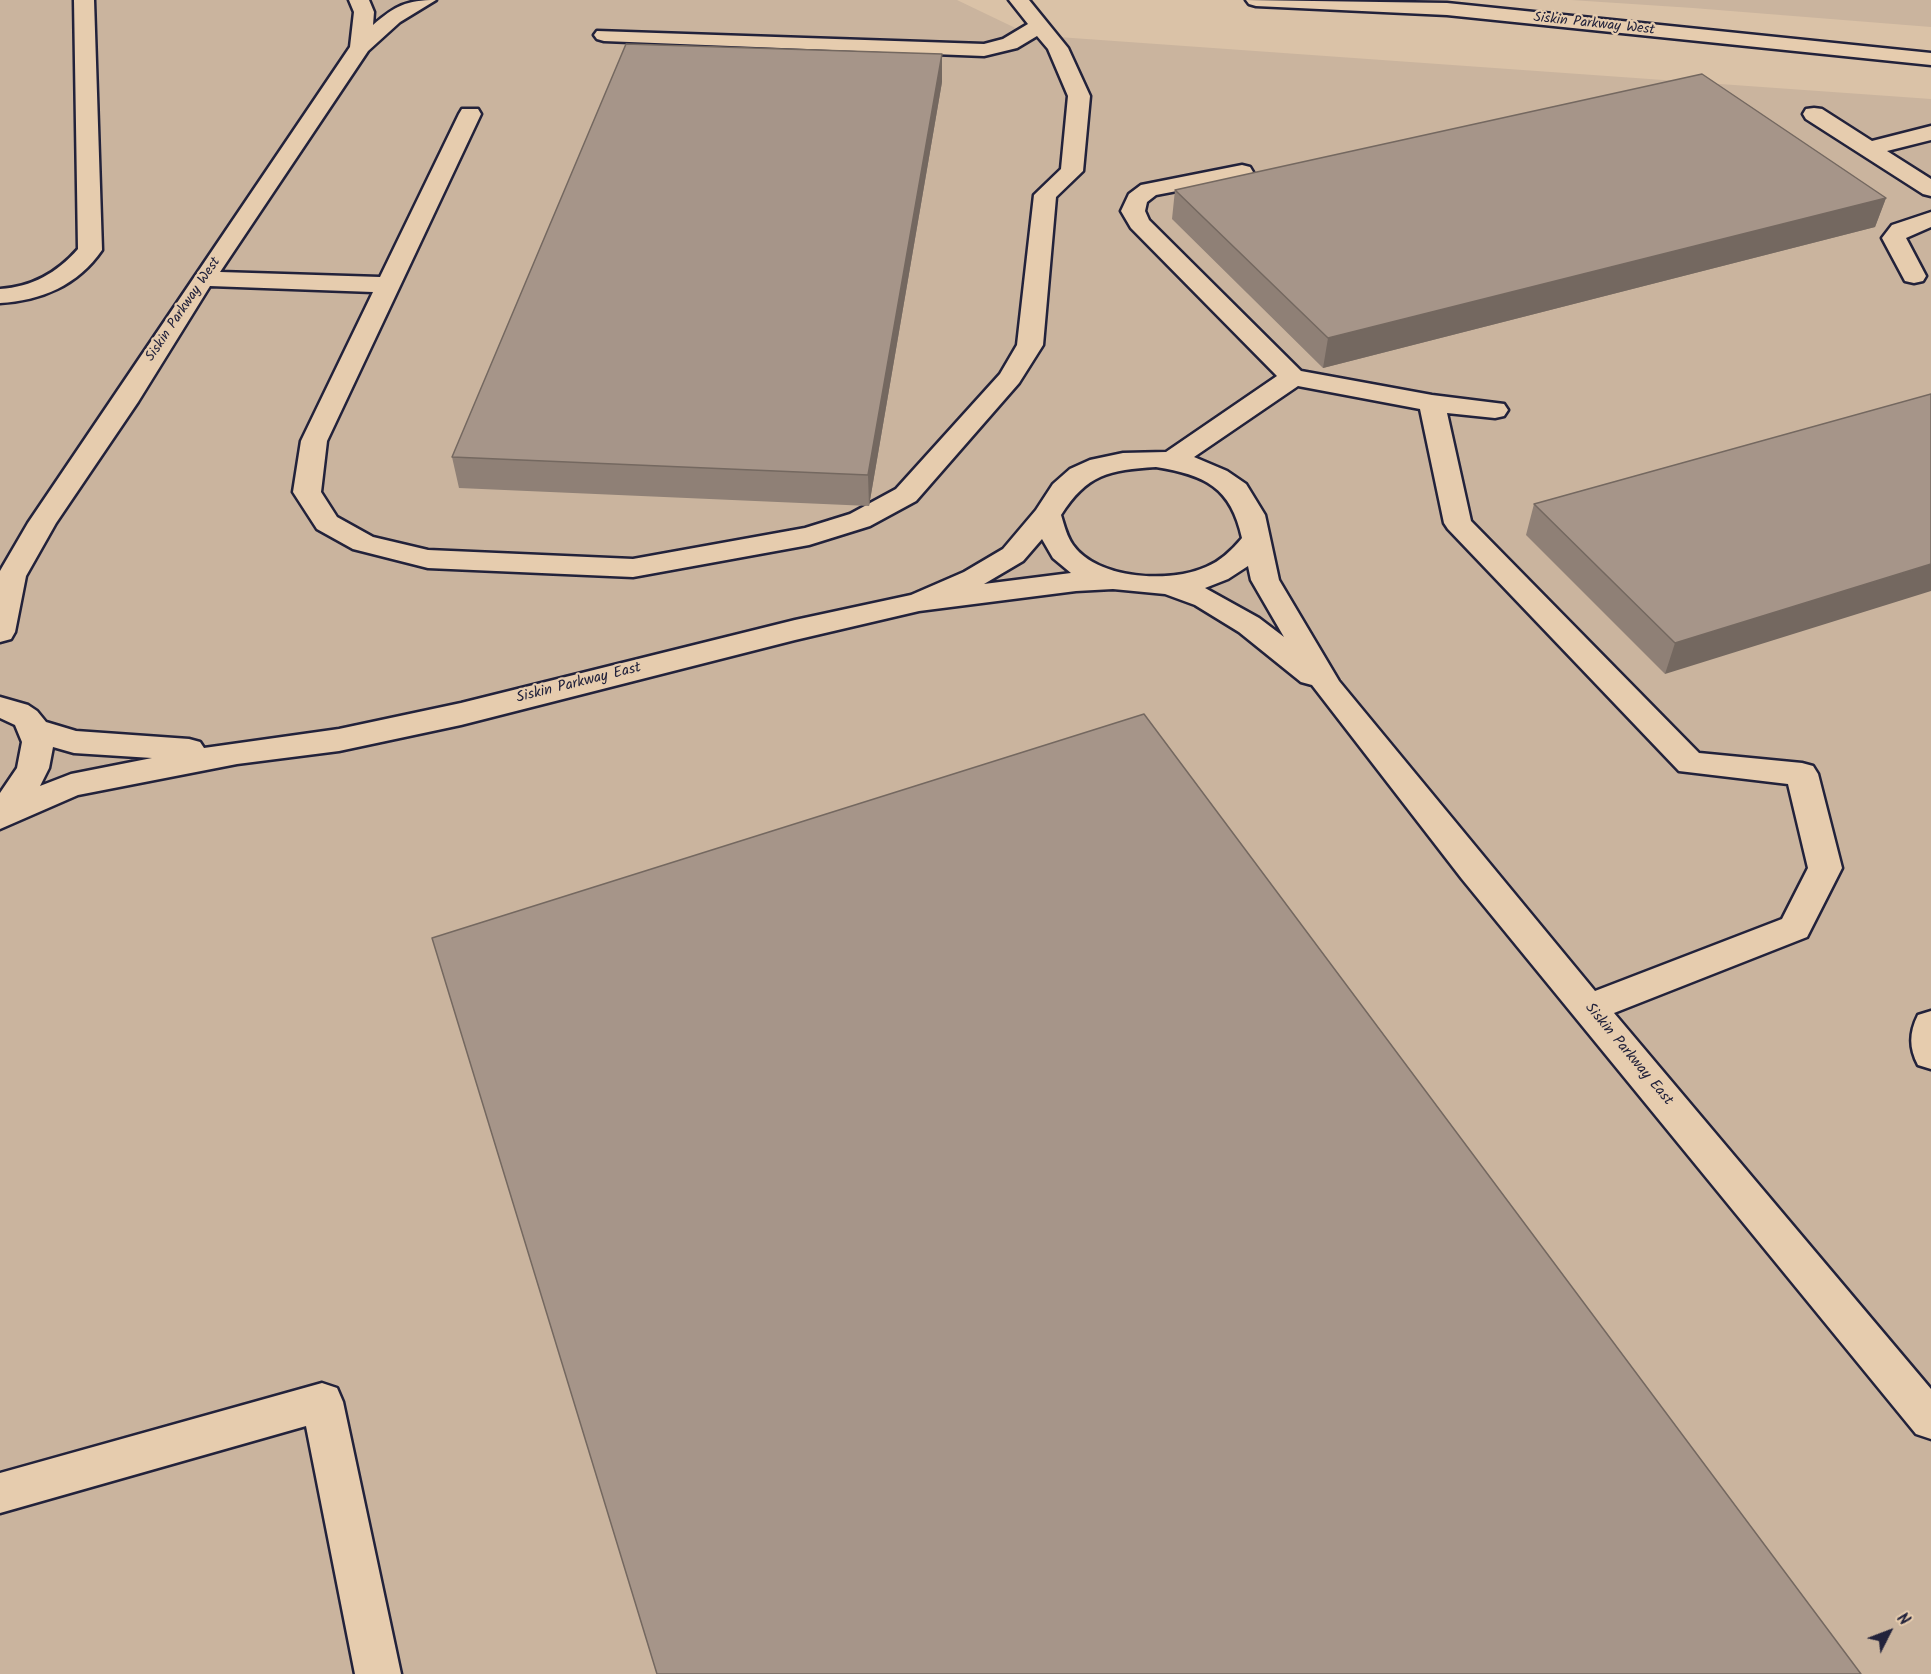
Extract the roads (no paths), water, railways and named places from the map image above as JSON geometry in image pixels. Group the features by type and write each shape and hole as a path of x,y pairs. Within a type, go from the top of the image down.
{"street":[{"path":"0,296 13,296 46,286 75,269 90,250 84,0"},
{"name":"Siskin Parkway West","path":"359,0 364,12 360,47"},
{"path":"382,0 410,0"},
{"name":"Siskin Parkway West","path":"0,632 6,582 42,523 360,47 393,18 426,0"},
{"path":"470,114 314,441 307,492 327,523 363,543 428,559 633,568 809,536 860,520 906,495 1010,378 1030,345 1045,195 1072,171 1079,96 1058,48 1019,0"},
{"name":"Siskin Parkway West","path":"1256,0 1485,7 1931,59"},
{"path":"604,35 984,50 1010,44 1040,25"},
{"path":"1814,114 1931,189"},
{"path":"1867,149 1931,133"},
{"path":"1242,172 1149,190 1137,199 1133,211 1139,223 1293,377 1432,403 1494,410"},
{"path":"1914,276 1894,238 1900,230 1931,219"},
{"path":"204,279 388,285"},
{"path":"1171,461 1293,377"},
{"path":"1432,403 1458,523 1690,763 1802,774 1825,868 1795,928 1589,1008"},
{"path":"1145,459 1171,461 1188,464 1217,477 1236,490 1251,515 1255,540 1240,560 1216,574 1165,584 1141,585 1110,581 1084,570 1064,553 1053,535 1047,515 1063,490 1080,475 1100,466 1145,459"},
{"name":"Siskin Parkway East","path":"919,602 974,578 1013,555 1047,515"},
{"name":"Siskin Parkway East","path":"1255,540 1265,580 1328,687 1589,1008 1931,1420"},
{"name":"Siskin Parkway East","path":"0,814 71,785 237,753 339,740 461,714 795,630 919,602 1076,582 1110,581"},
{"name":"Siskin Parkway East","path":"1165,584 1205,598 1249,625 1328,687"},
{"name":"Siskin Parkway East","path":"2,705 27,720 34,729 74,742 237,753"},
{"path":"0,814 23,788 33,769 38,748 34,729"},
{"path":"1931,1025 1928,1048 1931,1055"},
{"path":"0,1493 322,1402 378,1674"}]}
